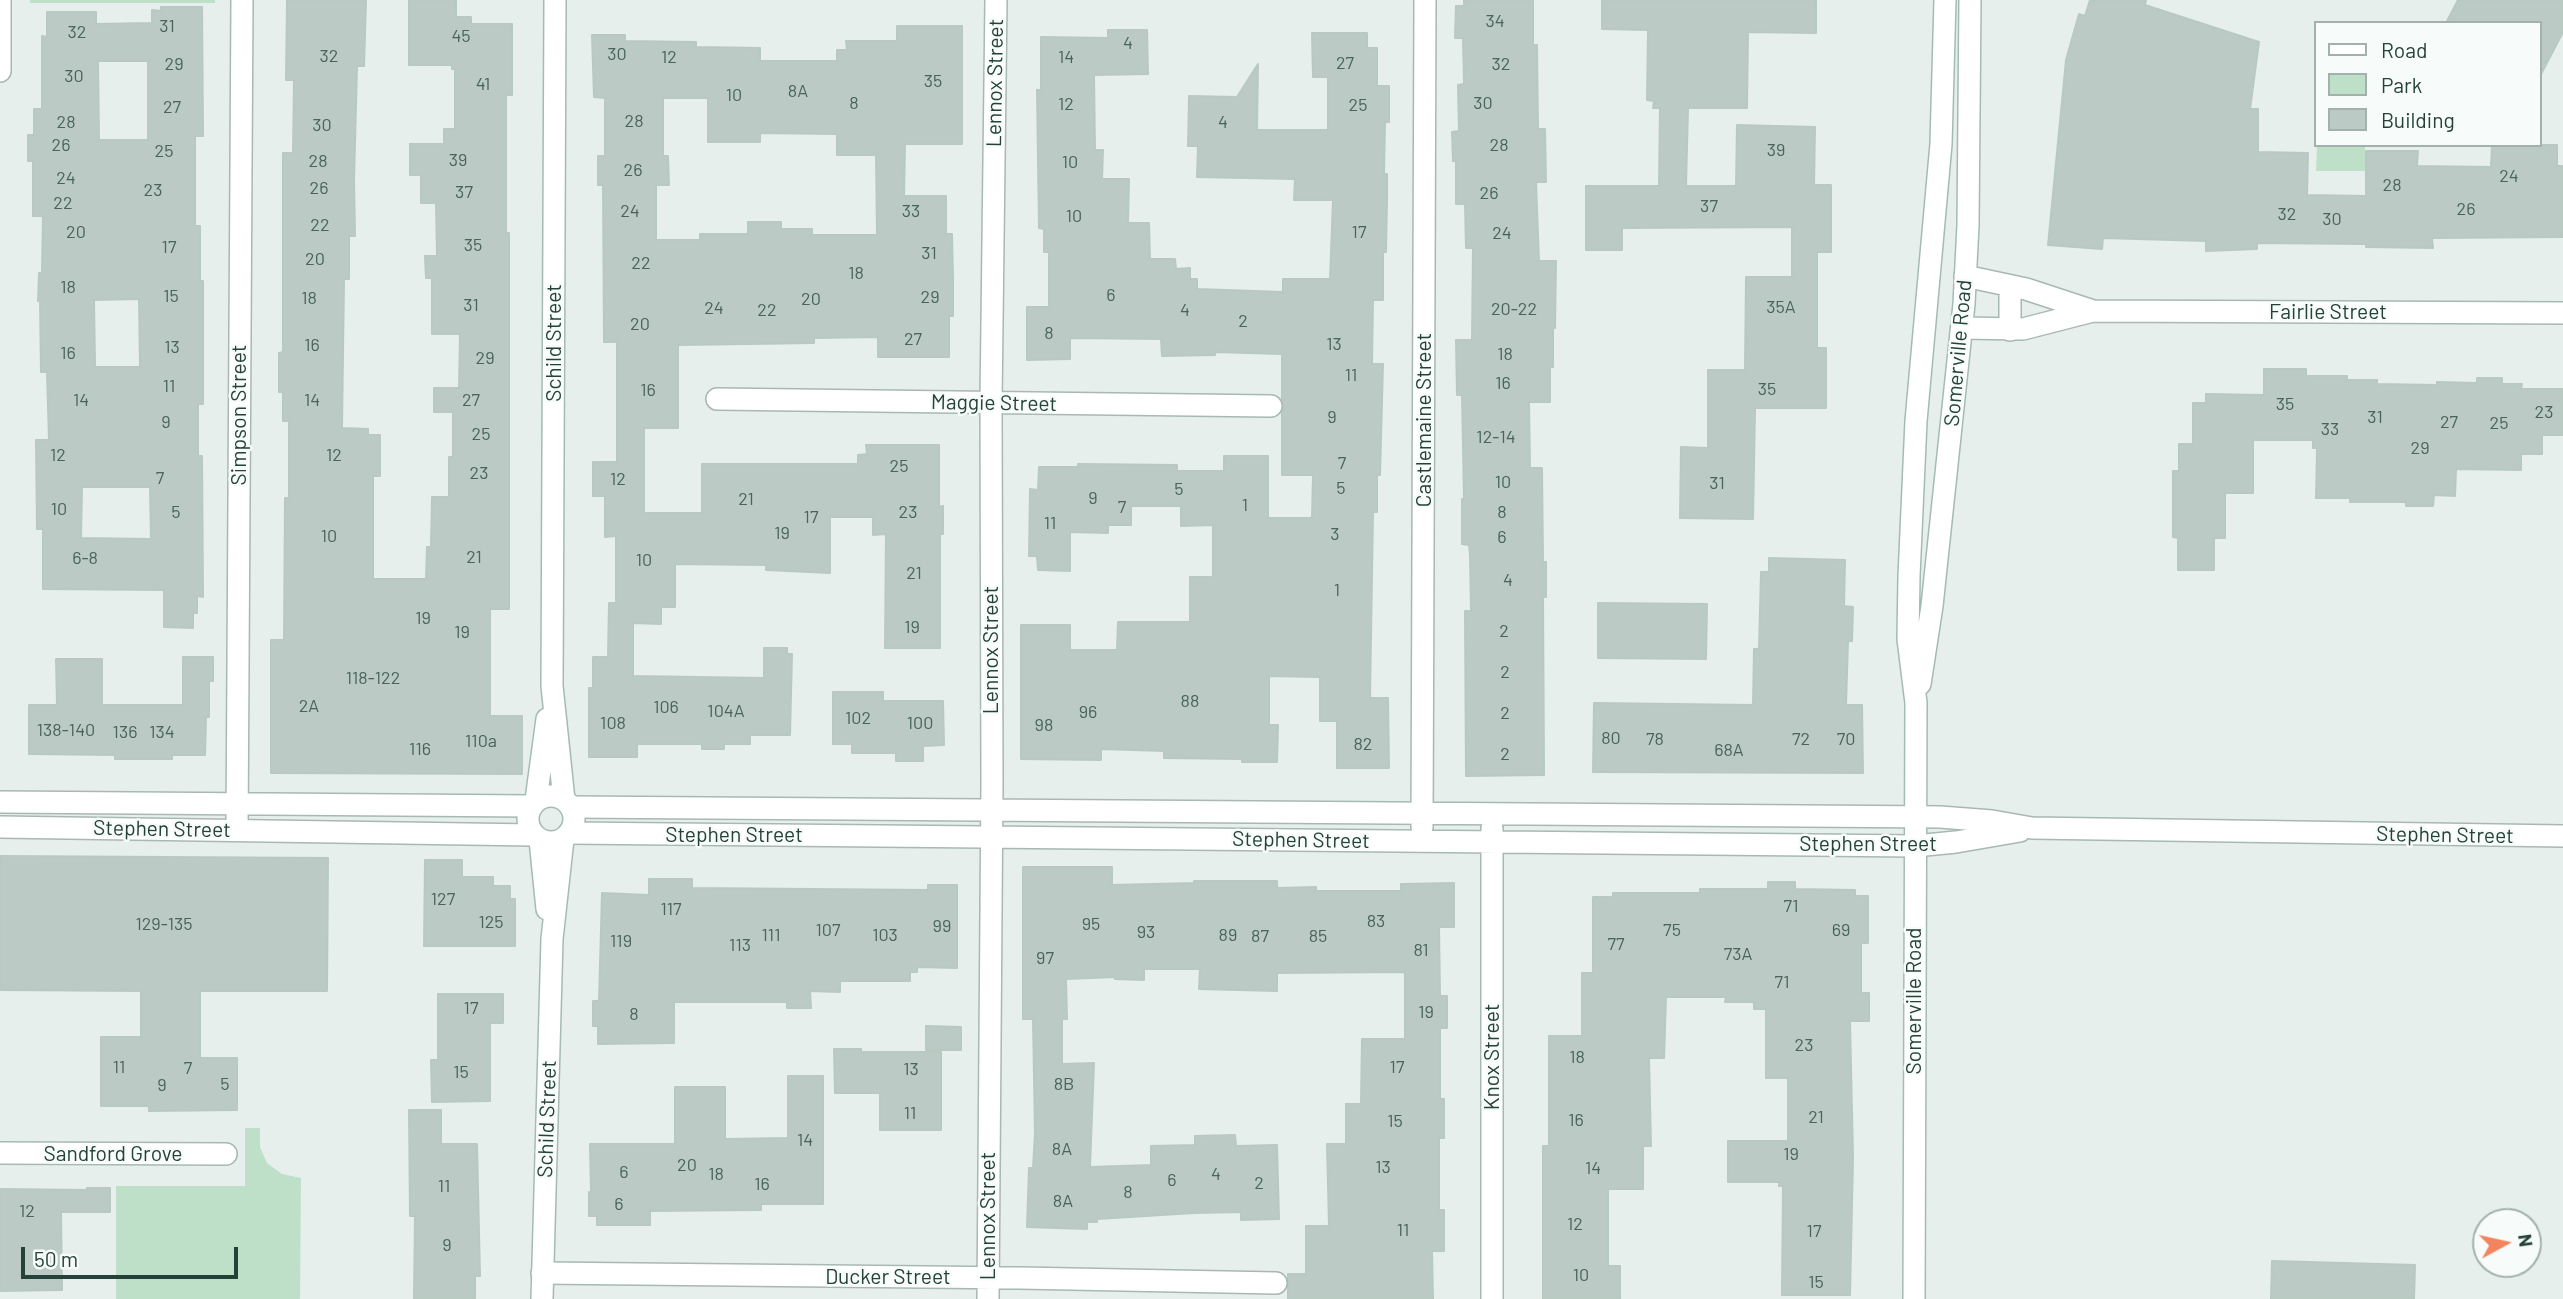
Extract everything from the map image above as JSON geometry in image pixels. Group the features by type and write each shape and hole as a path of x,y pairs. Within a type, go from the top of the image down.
{"street":[{"path":"0,0 0,71"},
{"name":"Simpson Street","path":"237,830 242,0"},
{"name":"Schild Street","path":"555,0 552,685 567,803"},
{"name":"Lennox Street","path":"988,1288 991,403 996,0"},
{"name":"Castlemaine Street","path":"1422,841 1425,0"},
{"name":"Somerville Road","path":"1914,1299 1916,703 1908,639 1909,563 1916,421 1942,125 1945,0"},
{"name":"Somerville Road","path":"1916,703 1932,606 1962,328 1970,0"},
{"path":"1962,328 1927,298 1965,276"},
{"name":"Fairlie Street","path":"1965,276 2010,286 2093,311"},
{"path":"2010,286 2010,330"},
{"name":"Fairlie Street","path":"1962,328 2010,330 2093,311 2563,313"},
{"name":"Maggie Street","path":"717,399 1271,406"},
{"name":"Schild Street","path":"534,803 552,685"},
{"path":"550,795 567,803 574,820 566,836 548,842 537,837 528,821 534,803 550,795"},
{"name":"Stephen Street","path":"0,802 534,803"},
{"name":"Stephen Street","path":"567,803 1423,815 1915,818 1974,819 2032,828 2563,836"},
{"name":"Knox Street","path":"1492,815 1492,1299"},
{"name":"Stephen Street","path":"0,827 537,837"},
{"name":"Stephen Street","path":"566,836 990,836 1915,846 1978,839 2032,828"},
{"name":"Schild Street","path":"542,1299 552,939 566,836"},
{"name":"Schild Street","path":"537,837 552,939"},
{"name":"Sandford Grove","path":"0,1153 226,1154"},
{"name":"Ducker Street","path":"542,1273 988,1288 1276,1283"}],"green space":[{"path":"30,0 215,0 215,3 30,3"},
{"path":"2317,147 2365,147 2365,171 2316,171"},
{"path":"245,1128 260,1128 260,1147 267,1163 282,1174 301,1178 300,1299 116,1299 116,1186 245,1186"}],"building":[{"path":"287,0 366,0 364,66 357,66 355,236 349,236 349,279 344,279 342,428 368,429 368,435 380,435 380,476 373,476 373,579 426,579 427,547 431,547 432,497 449,497 449,457 453,457 453,412 434,412 434,388 459,388 460,334 432,334 432,278 426,278 425,256 437,256 436,203 421,203 421,175 410,175 410,144 444,144 444,129 455,129 455,69 452,69 452,65 409,65 409,0 456,0 456,17 471,17 471,24 512,24 512,95 506,95 506,233 509,233 509,609 490,609 490,716 522,716 522,774 271,773 271,640 284,640 285,498 289,498 289,421 283,421 283,392 279,392 279,353 283,352 283,153 293,153 294,80 286,80"},
{"path":"1464,0 1533,0 1533,45 1537,45 1538,129 1545,129 1546,182 1536,182 1539,261 1556,261 1550,402 1529,402 1530,468 1542,468 1543,562 1546,562 1546,597 1543,597 1544,775 1466,776 1465,611 1471,611 1470,555 1469,545 1462,544 1462,395 1457,395 1456,340 1472,340 1473,248 1466,248 1465,204 1456,204 1456,161 1453,161 1452,132 1459,131 1458,85 1464,84 1463,38 1455,38 1456,6 1464,6"},
{"path":"1602,0 1816,0 1816,33 1748,32 1747,108 1688,108 1686,186 1736,186 1737,125 1815,127 1814,185 1831,185 1831,252 1817,252 1817,348 1826,348 1826,408 1755,408 1753,519 1680,518 1681,447 1708,448 1708,370 1745,370 1746,277 1792,277 1792,227 1622,228 1622,250 1586,250 1586,186 1659,186 1660,108 1653,108 1654,101 1647,100 1648,30 1602,29"},
{"path":"2090,0 2146,0 2145,5 2259,42 2250,109 2258,109 2258,152 2308,153 2307,195 2366,196 2366,151 2418,151 2417,166 2491,167 2492,147 2557,145 2557,166 2563,166 2563,237 2432,238 2433,248 2257,243 2257,249 2206,251 2206,241 2103,238 2102,249 2048,245 2066,60 2079,14 2085,16"},
{"path":"2458,0 2563,0 2563,32 2542,72 2542,21 2447,21"},
{"path":"161,7 202,7 203,136 195,136 195,226 200,226 200,281 203,281 203,404 198,404 198,456 202,456 203,597 197,596 197,613 193,613 193,628 164,627 164,590 43,589 43,529 37,529 36,440 49,440 47,372 41,372 40,300 38,301 39,273 42,273 43,216 33,216 33,161 28,161 28,135 34,135 34,109 42,109 42,36 47,37 47,12 96,12 96,24 152,23 152,10 161,11","holes":["98,61 148,61 148,140 99,140","139,299 140,367 95,367 94,300","82,487 150,487 151,539 81,538"]},
{"path":"897,26 962,26 962,144 905,144 904,196 946,196 946,234 952,234 953,279 949,357 878,357 878,337 814,338 814,343 678,345 678,428 644,428 644,513 702,513 702,464 858,464 858,455 867,454 866,445 939,445 939,507 943,506 943,534 940,534 940,648 885,648 886,534 873,535 873,517 830,517 830,573 766,570 766,565 675,564 675,607 661,607 661,624 633,623 633,676 764,678 764,648 787,648 787,654 792,654 790,735 750,735 750,744 724,744 724,749 702,749 702,744 637,744 637,757 589,757 589,688 593,688 593,657 608,657 609,603 616,603 616,536 605,537 605,496 593,496 593,462 617,462 617,342 604,342 603,185 598,185 598,156 605,156 605,98 594,97 592,35 625,35 625,41 696,42 696,47 760,48 760,61 837,61 837,50 847,50 846,41 897,41","holes":["663,98 708,98 708,142 760,142 760,133 837,134 837,155 876,155 877,235 812,235 812,229 781,229 781,222 748,222 748,234 700,234 700,240 656,240 656,185 669,185 668,156 663,156"]},
{"path":"1108,30 1147,30 1148,74 1094,75 1095,150 1103,150 1102,179 1129,179 1128,223 1149,223 1150,259 1175,259 1176,269 1190,268 1190,279 1197,279 1197,289 1283,292 1283,279 1330,279 1333,200 1294,200 1295,179 1197,177 1198,146 1188,146 1189,96 1237,97 1258,64 1257,130 1328,130 1328,77 1313,77 1312,33 1367,33 1367,48 1377,48 1377,86 1389,86 1389,122 1385,122 1384,174 1387,174 1387,200 1383,300 1373,300 1372,364 1383,364 1380,475 1377,475 1377,512 1373,512 1370,698 1388,698 1389,768 1337,768 1337,721 1320,721 1320,677 1269,676 1269,725 1278,725 1277,762 1164,758 1164,751 1101,749 1101,760 1021,759 1021,625 1070,625 1070,650 1117,650 1118,622 1190,622 1190,577 1213,577 1213,525 1181,526 1181,506 1131,506 1131,525 1108,525 1108,533 1070,532 1070,571 1038,570 1037,556 1029,556 1030,489 1038,490 1039,467 1078,467 1078,464 1177,465 1177,471 1224,471 1224,456 1268,456 1268,518 1312,518 1313,475 1282,475 1282,354 1215,352 1215,355 1162,356 1161,339 1070,338 1070,359 1027,360 1027,307 1049,307 1049,252 1044,252 1044,229 1039,228 1037,90 1041,90 1041,37 1108,38"},
{"path":"2264,369 2306,369 2306,376 2347,376 2347,380 2377,380 2377,384 2437,385 2437,382 2477,383 2477,378 2502,378 2502,384 2522,384 2521,389 2563,389 2563,435 2542,435 2542,454 2521,454 2521,470 2456,469 2455,496 2434,495 2433,506 2406,506 2406,502 2350,502 2350,498 2316,498 2317,448 2313,448 2313,440 2253,440 2253,493 2225,493 2225,538 2214,538 2214,570 2178,570 2178,538 2173,537 2173,471 2179,471 2179,444 2193,444 2193,403 2206,403 2206,394 2264,395"},
{"path":"1769,558 1845,560 1844,606 1853,607 1852,641 1848,641 1846,705 1862,705 1863,773 1593,772 1594,703 1753,705 1754,649 1759,649 1761,572 1769,572"},
{"path":"1598,603 1707,604 1706,659 1598,658"},
{"path":"183,657 213,657 205,755 172,755 172,759 115,759 115,755 29,754 29,705 57,705 56,659 102,659 102,705 183,705"},
{"path":"833,692 883,692 883,701 943,701 944,745 923,746 923,761 896,761 896,753 852,753 852,744 833,744"},
{"path":"0,856 328,858 327,991 200,991 200,1058 237,1058 237,1110 149,1111 149,1106 101,1106 101,1037 141,1037 141,991 0,990"},
{"path":"425,860 462,860 462,877 493,877 493,886 510,886 510,899 515,899 515,946 424,946"},
{"path":"1023,867 1112,867 1112,885 1277,881 1277,888 1401,891 1401,884 1454,883 1454,927 1439,927 1440,996 1447,996 1447,1028 1440,1028 1440,1099 1444,1099 1444,1138 1439,1138 1439,1210 1444,1210 1444,1251 1432,1251 1433,1299 1288,1299 1288,1274 1306,1274 1306,1226 1329,1226 1327,1144 1346,1144 1346,1104 1361,1104 1362,1039 1405,1039 1405,973 1402,972 1277,973 1277,991 1199,989 1200,969 1144,969 1144,980 1115,977 1066,979 1067,1019 1062,1019 1062,1064 1094,1063 1090,1167 1151,1165 1151,1146 1195,1145 1195,1136 1235,1135 1236,1146 1277,1145 1279,1219 1241,1220 1241,1212 1194,1213 1097,1219 1097,1222 1087,1222 1087,1229 1027,1227 1029,1168 1033,1168 1035,1133 1033,1019 1023,1019"},
{"path":"649,879 692,879 692,888 928,890 928,885 957,885 957,968 917,967 917,972 910,972 910,981 840,981 840,992 810,991 811,1008 787,1008 787,1002 674,1002 674,1043 598,1044 598,1026 593,1026 593,1001 599,1001 602,893 649,895"},
{"path":"1768,882 1795,882 1795,889 1855,890 1855,896 1868,896 1868,943 1861,943 1861,993 1869,993 1869,1021 1850,1021 1853,1158 1850,1295 1782,1295 1783,1186 1779,1186 1779,1182 1728,1182 1728,1141 1788,1141 1788,1078 1766,1078 1766,1009 1754,1009 1754,1002 1725,1002 1726,997 1666,997 1664,1058 1649,1058 1651,1146 1643,1146 1643,1189 1608,1189 1608,1266 1620,1266 1620,1299 1543,1299 1543,1146 1549,1146 1549,1036 1582,1036 1582,973 1593,973 1593,897 1613,897 1613,893 1700,893 1700,889 1768,889"},
{"path":"438,994 503,994 503,1023 490,1023 490,1101 432,1102 431,1060 438,1060"},
{"path":"926,1026 961,1027 961,1050 926,1050"},
{"path":"834,1049 861,1049 861,1052 941,1052 941,1130 880,1130 880,1093 835,1093"},
{"path":"788,1076 823,1076 823,1204 761,1204 761,1210 650,1211 650,1225 597,1225 597,1216 589,1216 590,1144 675,1144 675,1087 725,1087 725,1139 788,1138"},
{"path":"409,1110 441,1110 441,1144 477,1144 480,1276 475,1276 475,1299 414,1299 415,1216 410,1216"},
{"path":"110,1188 110,1212 61,1212 62,1290 0,1291 0,1189"},
{"path":"2272,1261 2415,1265 2414,1299 2271,1299"}]}
